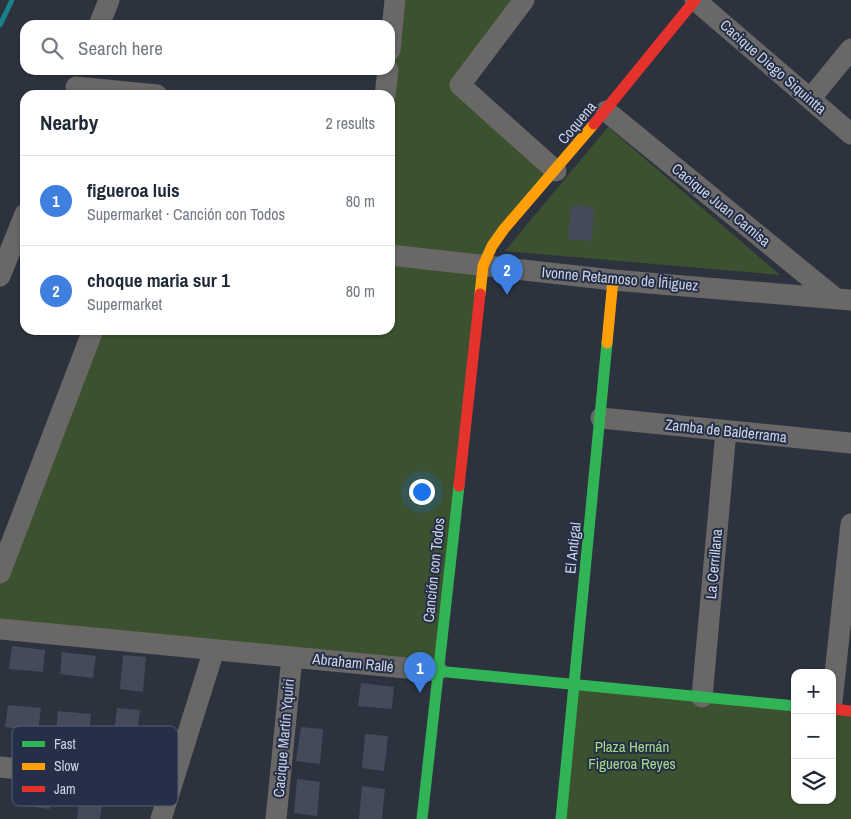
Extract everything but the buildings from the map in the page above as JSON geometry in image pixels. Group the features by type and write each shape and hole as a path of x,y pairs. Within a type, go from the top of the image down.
{"street":[{"path":"101,20 109,0"},
{"path":"393,20 395,0"},
{"path":"524,0 460,84 556,171"},
{"name":"Cacique Diego Siquintta","path":"695,0 851,134"},
{"name":"Coquena","path":"483,266 492,246 504,229 556,171 695,0"},
{"path":"810,99 851,49"},
{"path":"386,90 387,75"},
{"path":"77,84 121,90"},
{"name":"Cacique Juan Camisa","path":"606,111 843,299"},
{"path":"0,276 20,228"},
{"name":"Ivonne Retamoso de Íñiguez","path":"395,256 614,280 843,299"},
{"name":"Canción con Todos","path":"422,819 483,266"},
{"name":"El Antigal","path":"561,819 614,280"},
{"path":"0,573 91,335"},
{"name":"Zamba de Balderrama","path":"601,418 851,443"},
{"name":"La Cerrillana","path":"702,697 726,431"},
{"path":"836,669 851,524"},
{"name":"Abraham Rallé","path":"0,629 791,706"},
{"path":"178,764 214,650"},
{"name":"Cacique Martín Yquiri","path":"276,819 292,657"},
{"path":"836,709 851,711"},
{"path":"161,819 165,806"}],"green space":[{"path":"395,0 522,0 458,85 553,171 482,264 395,255 395,90 390,90 389,75 395,75 395,20 393,20"},
{"path":"608,127 780,275 505,251"},
{"path":"395,257 483,266 437,670 0,629 0,574 91,335 395,335"},
{"name":"Plaza Hernán Figueroa Reyes","path":"575,686 791,707 791,804 836,804 836,711 851,713 851,819 562,819"}],"waterway":[{"path":"0,25 12,0"}],"traffic: fast":[{"path":"561,819 607,343"},
{"path":"422,819 459,486"},
{"path":"437,671 791,706"}],"traffic: slow":[{"path":"480,294 483,266 492,246 504,229 594,124"},
{"path":"607,343 613,280"}],"traffic: jam":[{"path":"594,124 695,0"},
{"path":"459,486 480,294"},
{"path":"836,709 851,711"}],"place":[{"name":"choque maria sur 1","path":"507,295"},
{"name":"figueroa luis","path":"420,693"}]}
